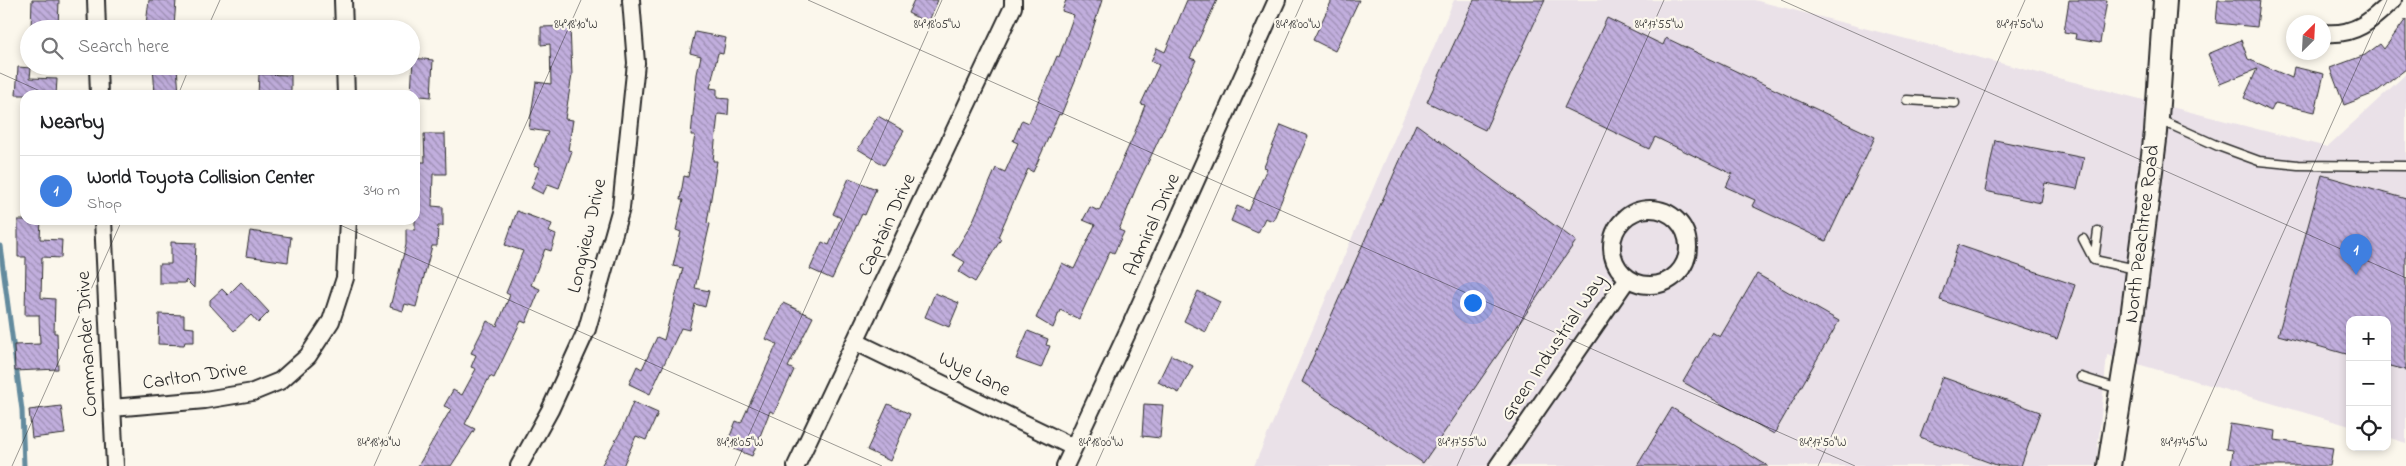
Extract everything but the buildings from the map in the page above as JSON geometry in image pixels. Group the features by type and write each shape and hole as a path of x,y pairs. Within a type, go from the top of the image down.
{"street":[{"path":"96,0 97,20"},
{"path":"343,0 344,20"},
{"name":"Longview Drive","path":"519,466 550,410 587,329 621,208 636,63 631,0"},
{"name":"Captain Drive","path":"796,466 1013,7 1013,0"},
{"name":"Admiral Drive","path":"1065,466 1134,318 1277,0"},
{"name":"North Peachtree Road","path":"2109,466 2138,270 2157,118 2166,0"},
{"path":"2331,34 2342,35 2370,22 2393,0"},
{"path":"98,75 99,90"},
{"path":"345,75 346,90"},
{"name":"Green Industrial Way","path":"1654,208 1666,212 1677,219 1684,230 1688,242 1688,255 1683,267 1664,282 1652,285 1639,283 1628,278 1619,270 1611,246 1613,234 1620,223 1629,214 1641,209 1654,208"},
{"name":"Commander Drive","path":"103,225 116,466"},
{"name":"Carlton Drive","path":"112,408 205,400 253,392 280,381 308,356 331,320 345,278 348,225"},
{"name":"Green Industrial Way","path":"1498,466 1628,278"},
{"name":"Wye Lane","path":"856,342 1074,447"}],"lane":[{"path":"1907,100 1955,103"},
{"path":"2157,118 2218,146 2259,161 2298,166 2406,166"},
{"path":"2094,260 2098,231"},
{"path":"2083,239 2094,260 2138,270"},
{"path":"2081,377 2121,390"}],"shaded area":[{"path":"1454,0 1754,0 2327,147 2406,74 2406,443 2391,438 2391,316 2346,316 2346,425 2107,355 2096,466 1254,466"}],"waterway":[{"path":"0,246 22,410 24,466"}],"place":[{"name":"World Toyota Collision Center","path":"2356,275"}]}
